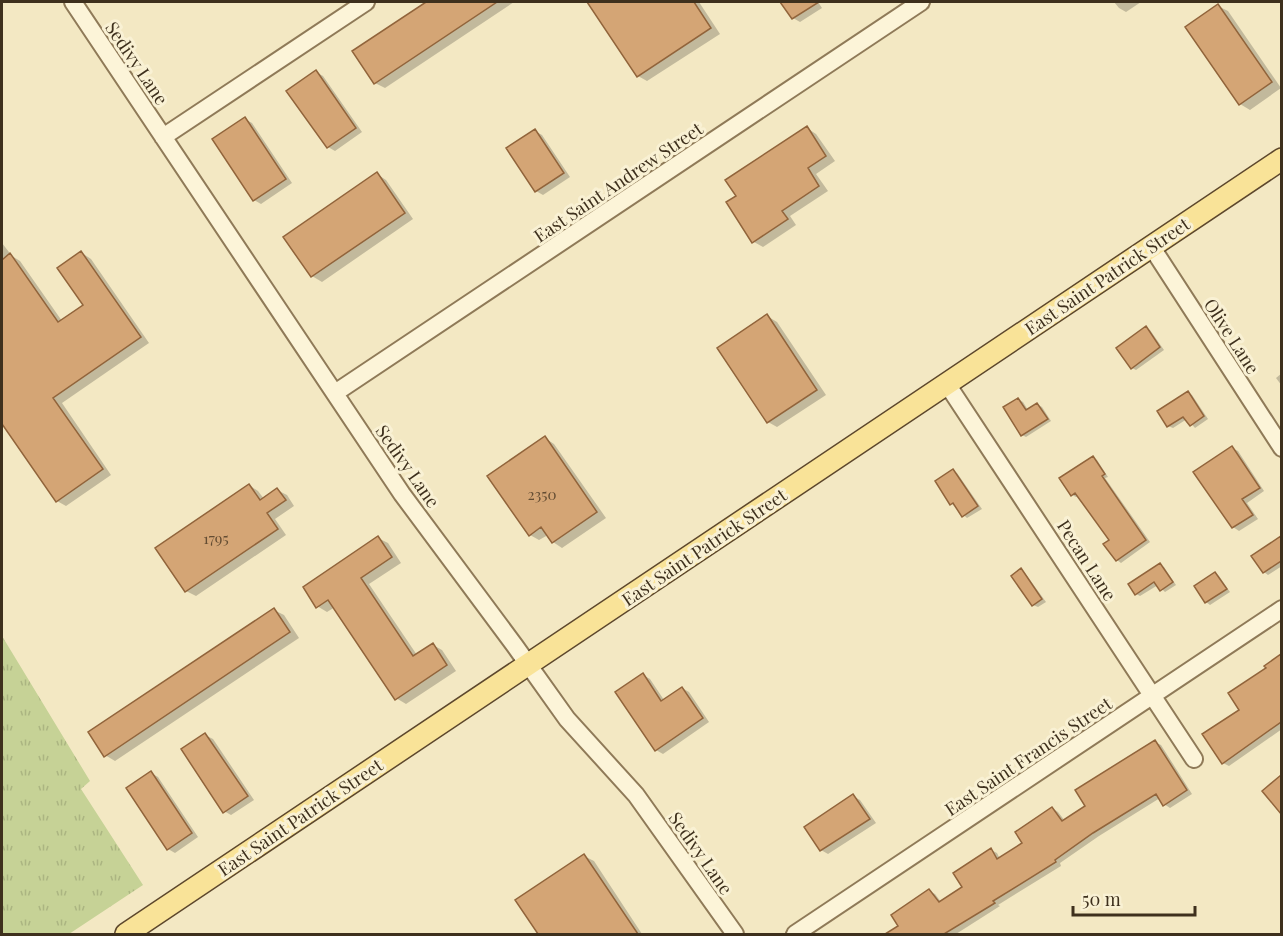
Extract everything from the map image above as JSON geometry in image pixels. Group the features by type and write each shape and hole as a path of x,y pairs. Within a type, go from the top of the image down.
{"main road":[{"name":"East Saint Patrick Street","path":"126,934 1281,159"}],"street":[{"name":"Sedivy Lane","path":"73,2 402,494 567,719 636,795 735,934"},
{"path":"164,137 366,2"},
{"name":"East Saint Andrew Street","path":"335,393 921,2"},
{"name":"Olive Lane","path":"1151,246 1281,448"},
{"name":"Pecan Lane","path":"947,384 1194,759"},
{"name":"East Saint Francis Street","path":"795,934 1281,609"}],"green space":[{"path":"2,636 90,781 81,789 143,885 69,934 2,934"}],"building":[{"path":"426,2 497,2 374,84 352,51"},
{"path":"587,2 694,2 711,28 637,77"},
{"path":"780,2 819,2 792,19"},
{"path":"1218,4 1272,82 1239,105 1185,27"},
{"path":"316,70 356,128 327,148 286,91"},
{"path":"245,117 286,179 253,201 212,139"},
{"path":"807,126 826,156 808,168 819,186 782,211 788,219 752,243 726,202 736,196 725,180"},
{"path":"535,129 564,173 535,192 506,148"},
{"path":"377,172 405,213 311,277 283,237"},
{"path":"81,251 141,337 53,398 103,469 56,502 2,424 2,260 10,253 58,322 83,305 57,268"},
{"path":"767,314 817,390 767,423 717,348"},
{"path":"1146,326 1160,347 1131,369 1116,348"},
{"path":"1188,391 1204,416 1190,426 1183,417 1167,427 1157,411"},
{"path":"1018,398 1026,410 1037,403 1048,419 1021,436 1003,407"},
{"path":"545,436 597,512 552,543 541,527 529,536 487,476"},
{"path":"1232,446 1260,488 1242,499 1253,515 1232,528 1193,472"},
{"path":"1093,456 1105,474 1102,476 1146,540 1116,561 1103,544 1109,540 1075,493 1071,496 1059,478"},
{"path":"953,469 978,506 962,517 953,503 950,505 935,481"},
{"path":"249,484 260,500 277,488 286,500 267,513 278,529 185,592 155,548"},
{"path":"378,536 392,557 361,578 413,656 433,643 447,665 395,700 328,600 316,608 303,587"},
{"path":"1281,536 1281,561 1263,573 1251,556"},
{"path":"1160,563 1173,582 1160,591 1154,582 1135,595 1128,584"},
{"path":"1021,568 1042,599 1032,606 1011,576"},
{"path":"1215,572 1227,589 1205,603 1194,586"},
{"path":"274,608 290,632 104,757 88,732"},
{"path":"1281,654 1281,722 1222,764 1202,734 1239,710 1228,693 1266,668 1264,666"},
{"path":"643,673 661,701 682,687 703,718 655,751 615,692"},
{"path":"205,733 248,796 223,813 181,749"},
{"path":"1155,740 1187,790 1163,806 1156,794 1093,833 1055,860 1056,862 993,901 995,903 944,934 885,934 898,926 891,915 929,889 939,902 962,887 953,873 991,848 997,859 1022,843 1015,832 1052,807 1062,821 1085,806 1075,790"},
{"path":"151,771 192,833 167,850 126,788"},
{"path":"1281,775 1281,814 1262,791"},
{"path":"853,794 870,819 820,851 804,827"},
{"path":"584,854 638,934 538,934 515,900"}]}
